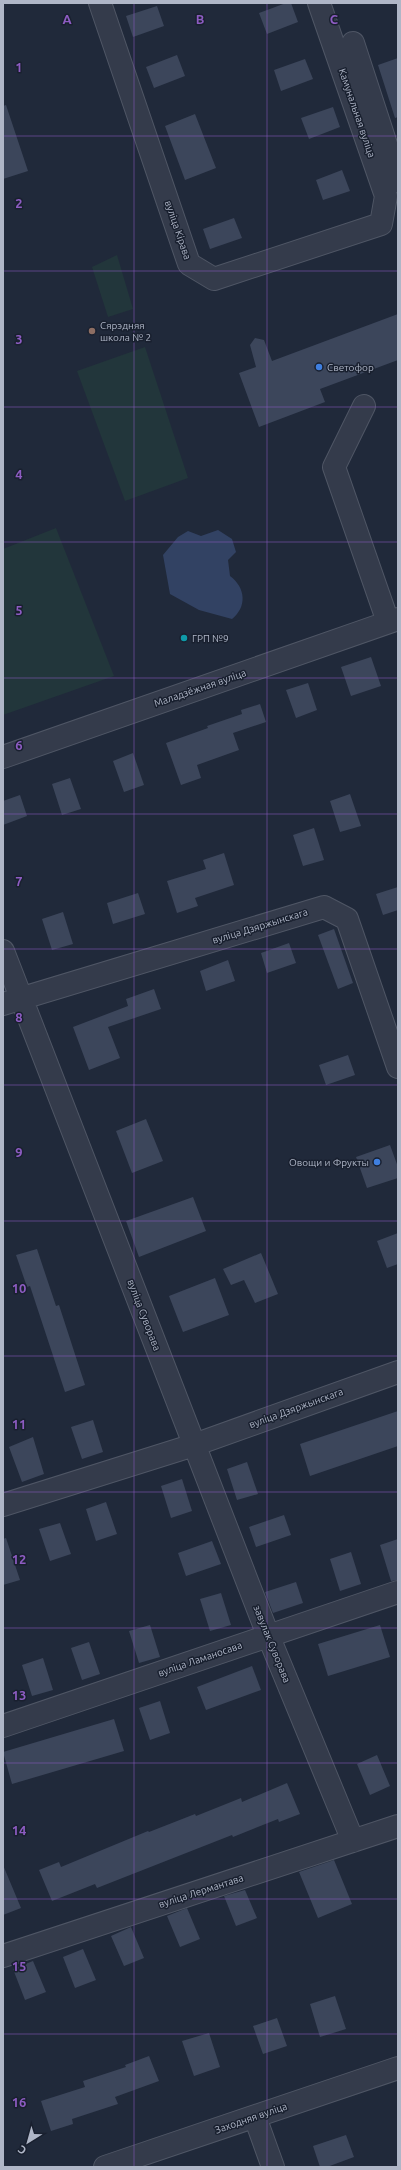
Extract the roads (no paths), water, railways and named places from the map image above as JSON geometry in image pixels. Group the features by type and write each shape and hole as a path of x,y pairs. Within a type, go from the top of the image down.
{"street":[{"name":"вуліца Кірава","path":"100,3 189,264 214,279 381,224"},
{"name":"Камунальная вуліца","path":"319,3 386,196 381,224"},
{"path":"353,43 398,180"},
{"path":"364,406 334,467 393,621"},
{"name":"Маладзёжная вуліца","path":"3,757 393,621"},
{"name":"вуліца Дзяржынскага","path":"12,1001 324,907 347,919 398,1067"},
{"name":"вуліца Суворава","path":"3,951 12,1001 194,1445"},
{"name":"вуліца Дзяржынскага","path":"194,1445 398,1372"},
{"path":"3,1506 194,1445"},
{"name":"завулак Суворава","path":"194,1445 268,1635 353,1841"},
{"name":"вуліца Ламаносава","path":"3,1726 398,1592"},
{"name":"вуліца Лермантава","path":"3,1956 398,1826"},
{"name":"Заходняя вуліца","path":"105,2167 398,2068"},
{"path":"256,2117 273,2167"}],"water":[{"path":"218,530 232,539 236,552 228,560 230,576 239,586 243,598 240,609 232,619 199,610 170,594 163,555 178,537 188,531 201,536"}],"place":[{"name":"Сярэдняя школа № 2","path":"92,331"},
{"name":"Светофор","path":"319,367"},
{"name":"ГРП №9","path":"184,638"},
{"name":"Овощи и Фрукты","path":"377,1162"}]}
